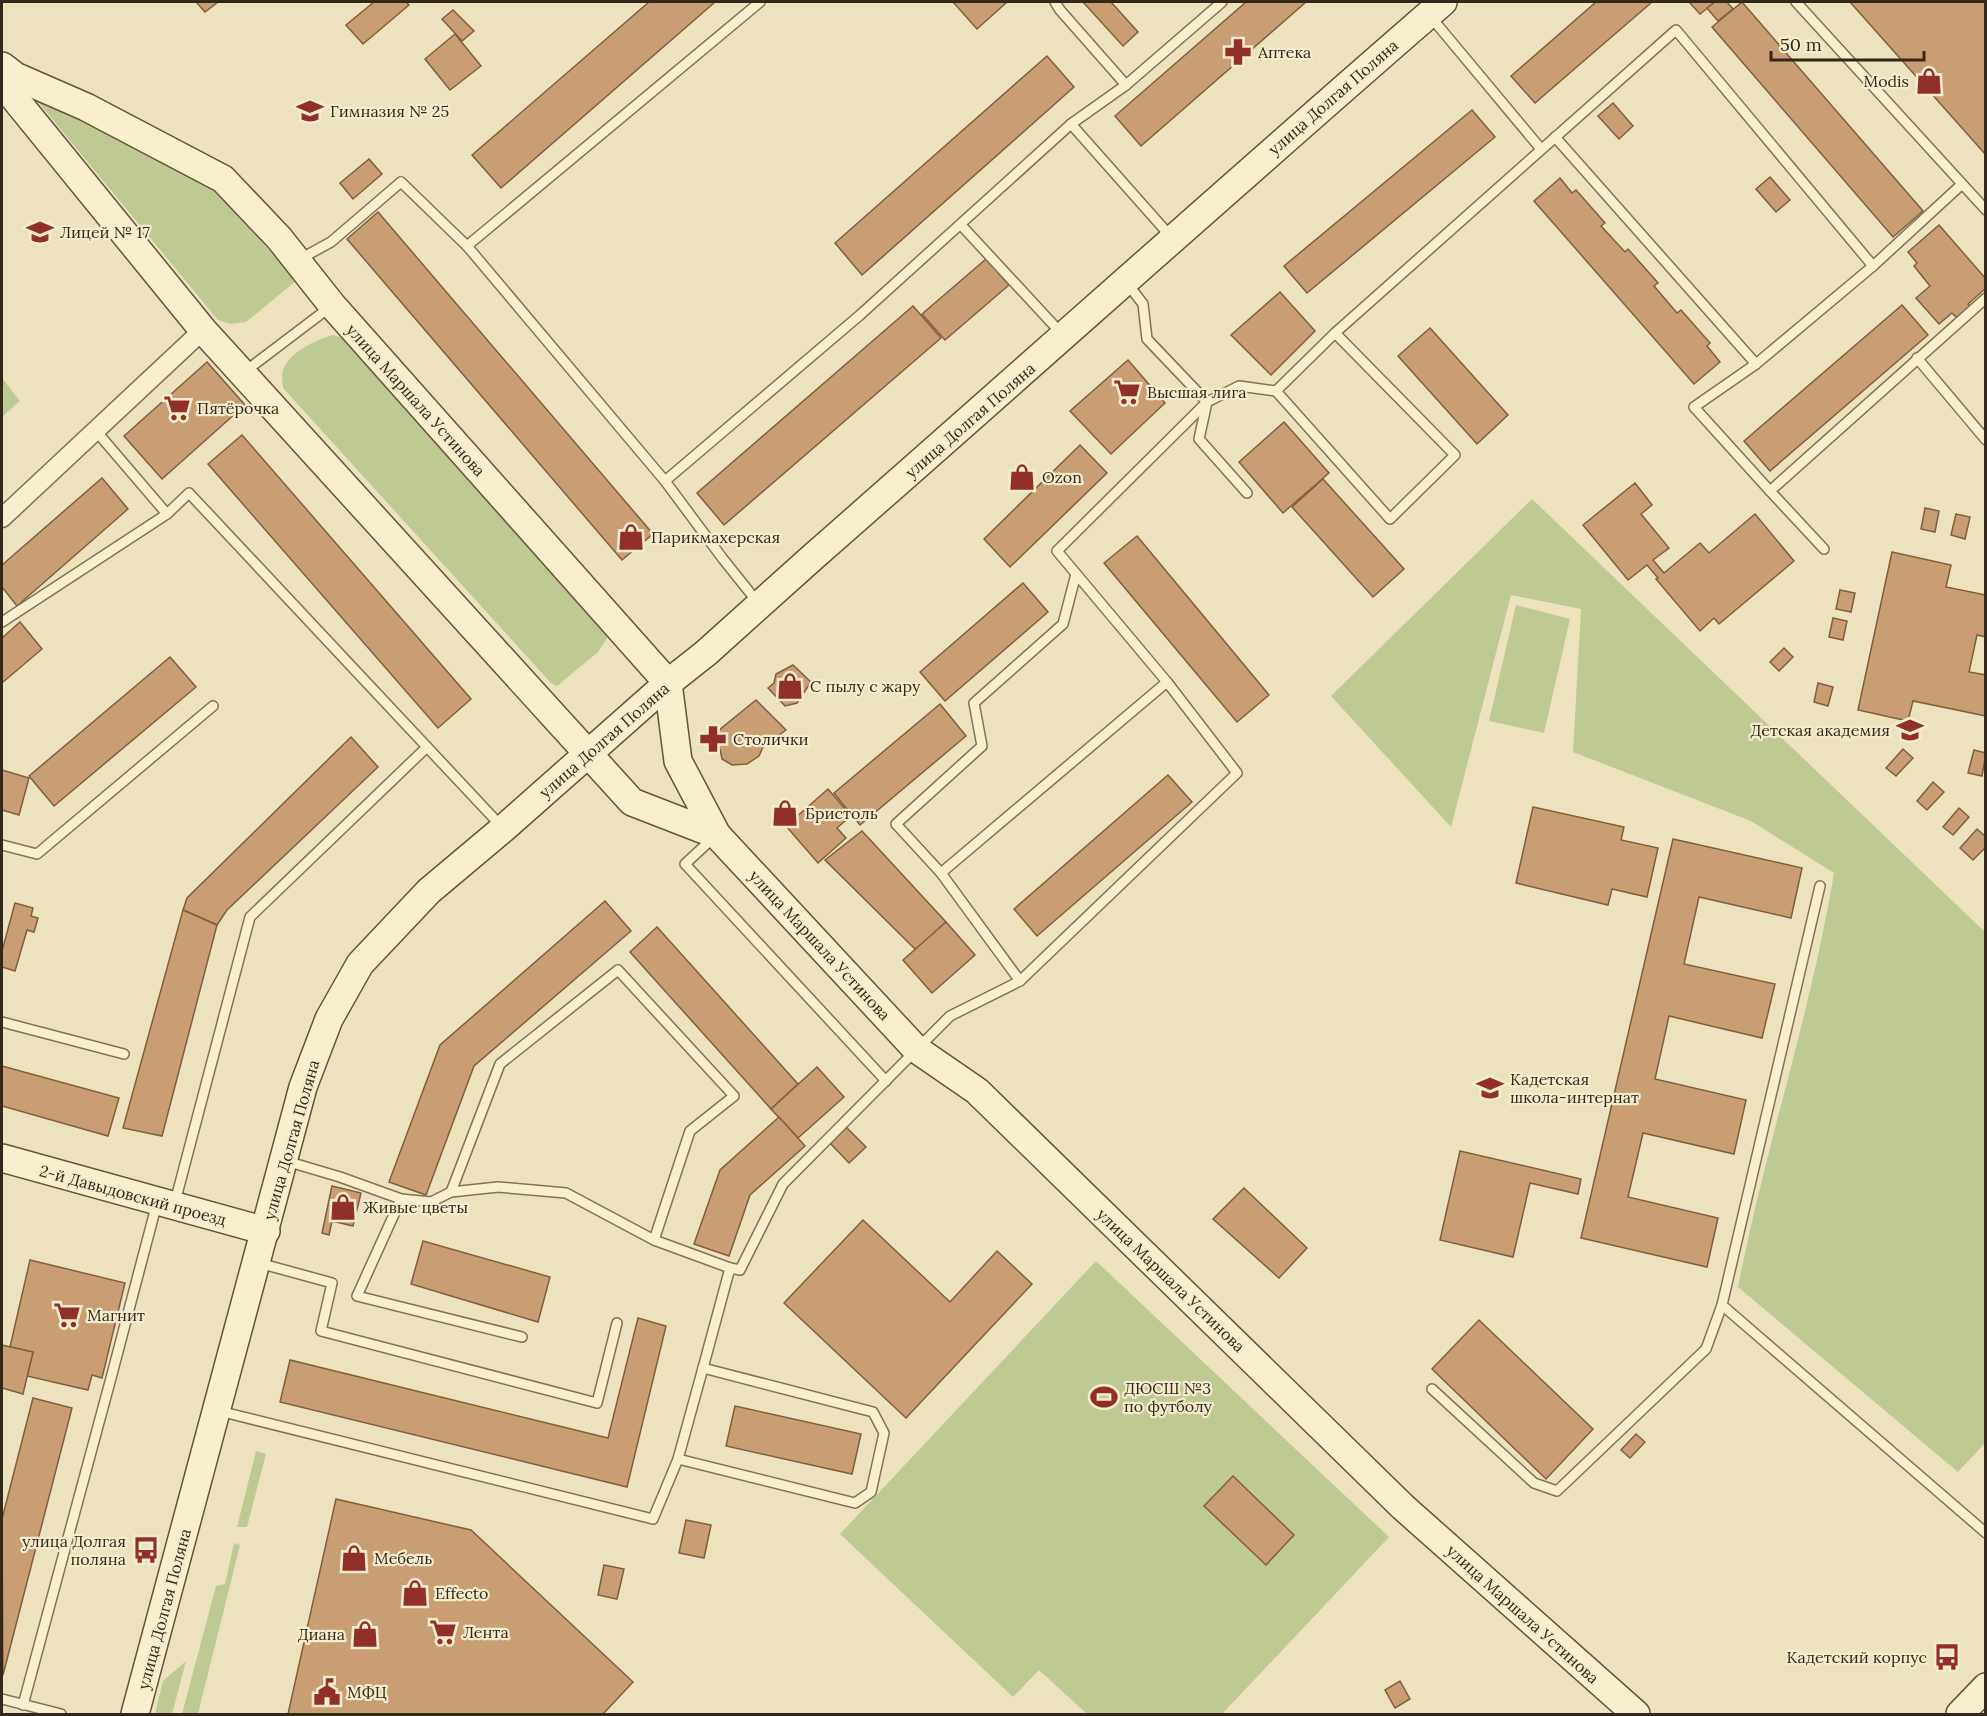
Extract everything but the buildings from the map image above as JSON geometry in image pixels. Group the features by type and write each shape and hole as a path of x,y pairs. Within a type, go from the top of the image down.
{"street":[{"name":"улица Долгая Поляна","path":"135,1714 303,1087 329,1018 360,964 429,891 668,683 761,606 1273,150 1436,8"},
{"name":"улица Маршала Устинова","path":"2,66 15,76 86,107 223,179 279,238 332,305 668,683 678,761 717,835 916,1049 977,1090 1403,1507 1636,1714"},
{"name":"улица Маршала Устинова","path":"2,83 203,330 632,802 717,835"},
{"path":"2,518 203,330"},
{"name":"2-й Давыдовский проезд","path":"2,1158 266,1231"},
{"path":"1960,1714 1986,1687"}],"lane":[{"path":"466,246 760,2"},
{"path":"1055,2 1126,85"},
{"path":"665,481 860,315 1071,124 1126,85 1222,2"},
{"path":"1796,2 1986,210"},
{"path":"1436,8 1541,149"},
{"path":"1276,391 1335,333 1676,30 1873,266"},
{"path":"1071,124 1174,240"},
{"path":"1555,137 1756,364"},
{"path":"297,261 331,242 401,182 466,246 665,481 761,606"},
{"path":"1824,549 1694,407 1756,364 1873,266 1961,184"},
{"path":"961,225 1064,336"},
{"path":"1126,281 1143,304 1147,339 1207,402"},
{"path":"1770,490 1986,298"},
{"path":"242,374 332,305"},
{"path":"284,1160 401,1199 432,1202 451,1192 498,1187 566,1194 654,1240 730,1268 740,1269 783,1184 916,1049 950,1016 1020,981 1237,773 1167,682 1057,551 1207,402 1239,386 1276,391 1390,519 1455,455 1335,333"},
{"path":"1917,358 1986,440"},
{"path":"1207,402 1199,439 1247,493"},
{"path":"96,431 167,513"},
{"path":"2,622 167,513 189,493 504,828"},
{"path":"1020,981 941,873 896,824 982,746 974,702 1063,624 1077,574"},
{"path":"941,873 1167,682"},
{"path":"2,845 37,854 213,706"},
{"path":"23,1705 111,1378 250,917 427,747"},
{"path":"717,835 685,864 886,1080"},
{"path":"1431,1389 1534,1483 1557,1491 1706,1349 1722,1305 1820,886"},
{"path":"451,1192 500,1064 618,970 734,1096 690,1131 654,1240"},
{"path":"2,1022 123,1054"},
{"path":"401,1199 357,1296 522,1337"},
{"path":"257,1263 332,1283 321,1331 597,1403 617,1323"},
{"path":"217,1410 654,1519 678,1459 730,1268"},
{"path":"1722,1305 1986,1533"},
{"path":"678,1459 855,1503 871,1492 884,1433 873,1412 703,1368"},
{"path":"2,1699 61,1714"}],"green space":[{"path":"34,97 206,178 296,281 246,322 230,324 218,320"},
{"path":"333,335 344,338 609,635 598,652 557,686 551,683 283,388 282,372 291,357 312,343"},
{"path":"2,378 20,401 2,417"},
{"path":"1532,499 1985,932 1986,1442 1958,1472 1738,1287 1761,1183 1801,1029 1834,873 1751,821 1573,752 1581,609 1511,595 1451,827 1331,696"},
{"path":"1516,605 1570,619 1544,733 1489,721"},
{"name":"ДЮСШ №3 по футболу","path":"1096,1261 1389,1537 1222,1714 1087,1714 1039,1670 1013,1697 840,1534"},
{"path":"256,1451 266,1454 247,1527 237,1527"},
{"path":"234,1543 240,1545 198,1714 182,1714 216,1586 225,1584"},
{"path":"186,1661 172,1714 155,1714 163,1681"}],"place":[{"name":"Аптека","path":"1238,52"},
{"name":"Modis","path":"1929,81"},
{"name":"Гимназия № 25","path":"310,111"},
{"name":"Лицей № 17","path":"40,232"},
{"name":"Высшая лига","path":"1127,392"},
{"name":"Пятёрочка","path":"177,408"},
{"name":"Ozon","path":"1022,477"},
{"name":"Парикмахерская","path":"631,537"},
{"name":"C пылу с жару","path":"790,686"},
{"name":"Детская академия","path":"1910,730"},
{"name":"Столички","path":"713,739"},
{"name":"Бристоль","path":"785,813"},
{"name":"Кадетская школа-интернат","path":"1490,1088"},
{"name":"Живые цветы","path":"343,1207"},
{"name":"Магнит","path":"67,1315"},
{"name":"ДЮСШ №3 по футболу","path":"1104,1397"},
{"name":"улица Долгая поляна","path":"146,1550"},
{"name":"Мебель","path":"354,1558"},
{"name":"Effecto","path":"415,1593"},
{"name":"Лента","path":"443,1632"},
{"name":"Диана","path":"365,1634"},
{"name":"Кадетский корпус","path":"1947,1657"},
{"name":"МФЦ","path":"327,1692"}]}
